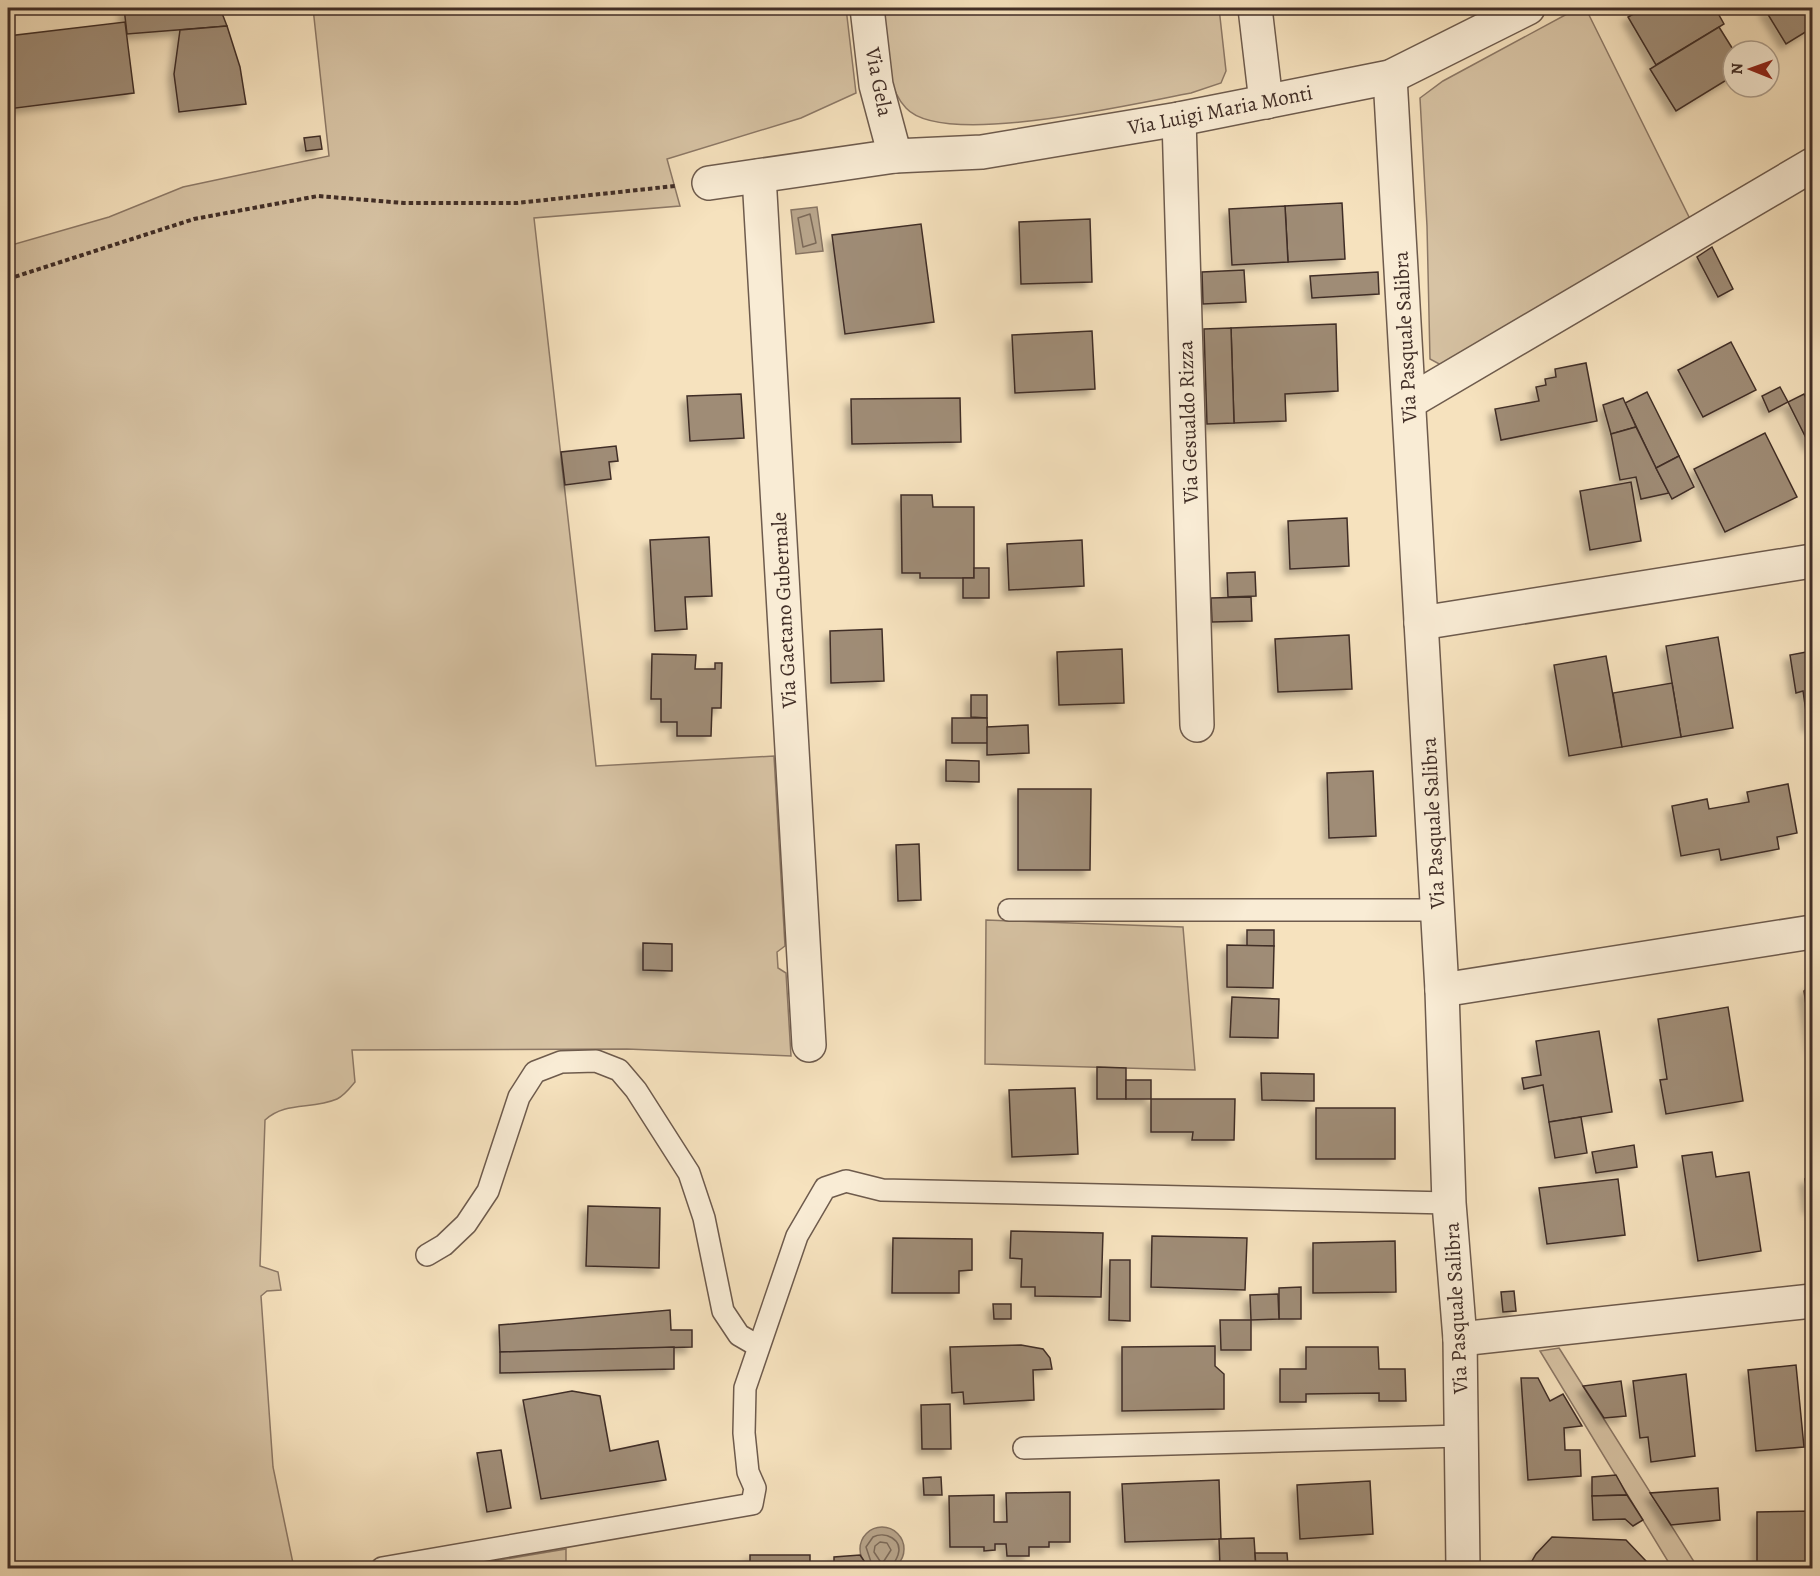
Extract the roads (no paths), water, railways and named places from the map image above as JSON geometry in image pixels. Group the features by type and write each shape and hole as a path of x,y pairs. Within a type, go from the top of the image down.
{"street":[{"name":"Via Gela","path":"867,8 876,85 895,156"},
{"path":"1255,8 1266,102"},
{"name":"Via Luigi Maria Monti","path":"709,183 895,156 982,152 1179,119 1390,77 1528,8"},
{"name":"Via Pasquale Salibra","path":"1390,77 1442,990 1449,1203 1460,1339 1463,1569"},
{"name":"Via Gesualdo Rizza","path":"1179,119 1197,725"},
{"path":"1409,402 1812,165"},
{"name":"Via Gaetano Gubernale","path":"759,176 809,1045"},
{"path":"1421,623 1812,561"},
{"path":"1442,990 1812,932"},
{"path":"1460,1339 1812,1301"}],"lane":[{"path":"1009,910 1437,910"},
{"path":"427,1255 444,1245 466,1224 488,1191 519,1098 535,1072 561,1062 596,1061 619,1070 625,1077 689,1173 704,1218 723,1311 739,1335 758,1346"},
{"path":"382,1569 752,1504 755,1488 748,1472 744,1433 745,1388 797,1236 825,1188 846,1181 882,1190 1449,1203"},
{"path":"1024,1448 1462,1436"}],"water":[{"path":"817,207 823,251 796,254 791,210"},
{"path":"882,1527 897,1534 904,1549 897,1564 882,1571 867,1564 860,1549 867,1534"}]}
